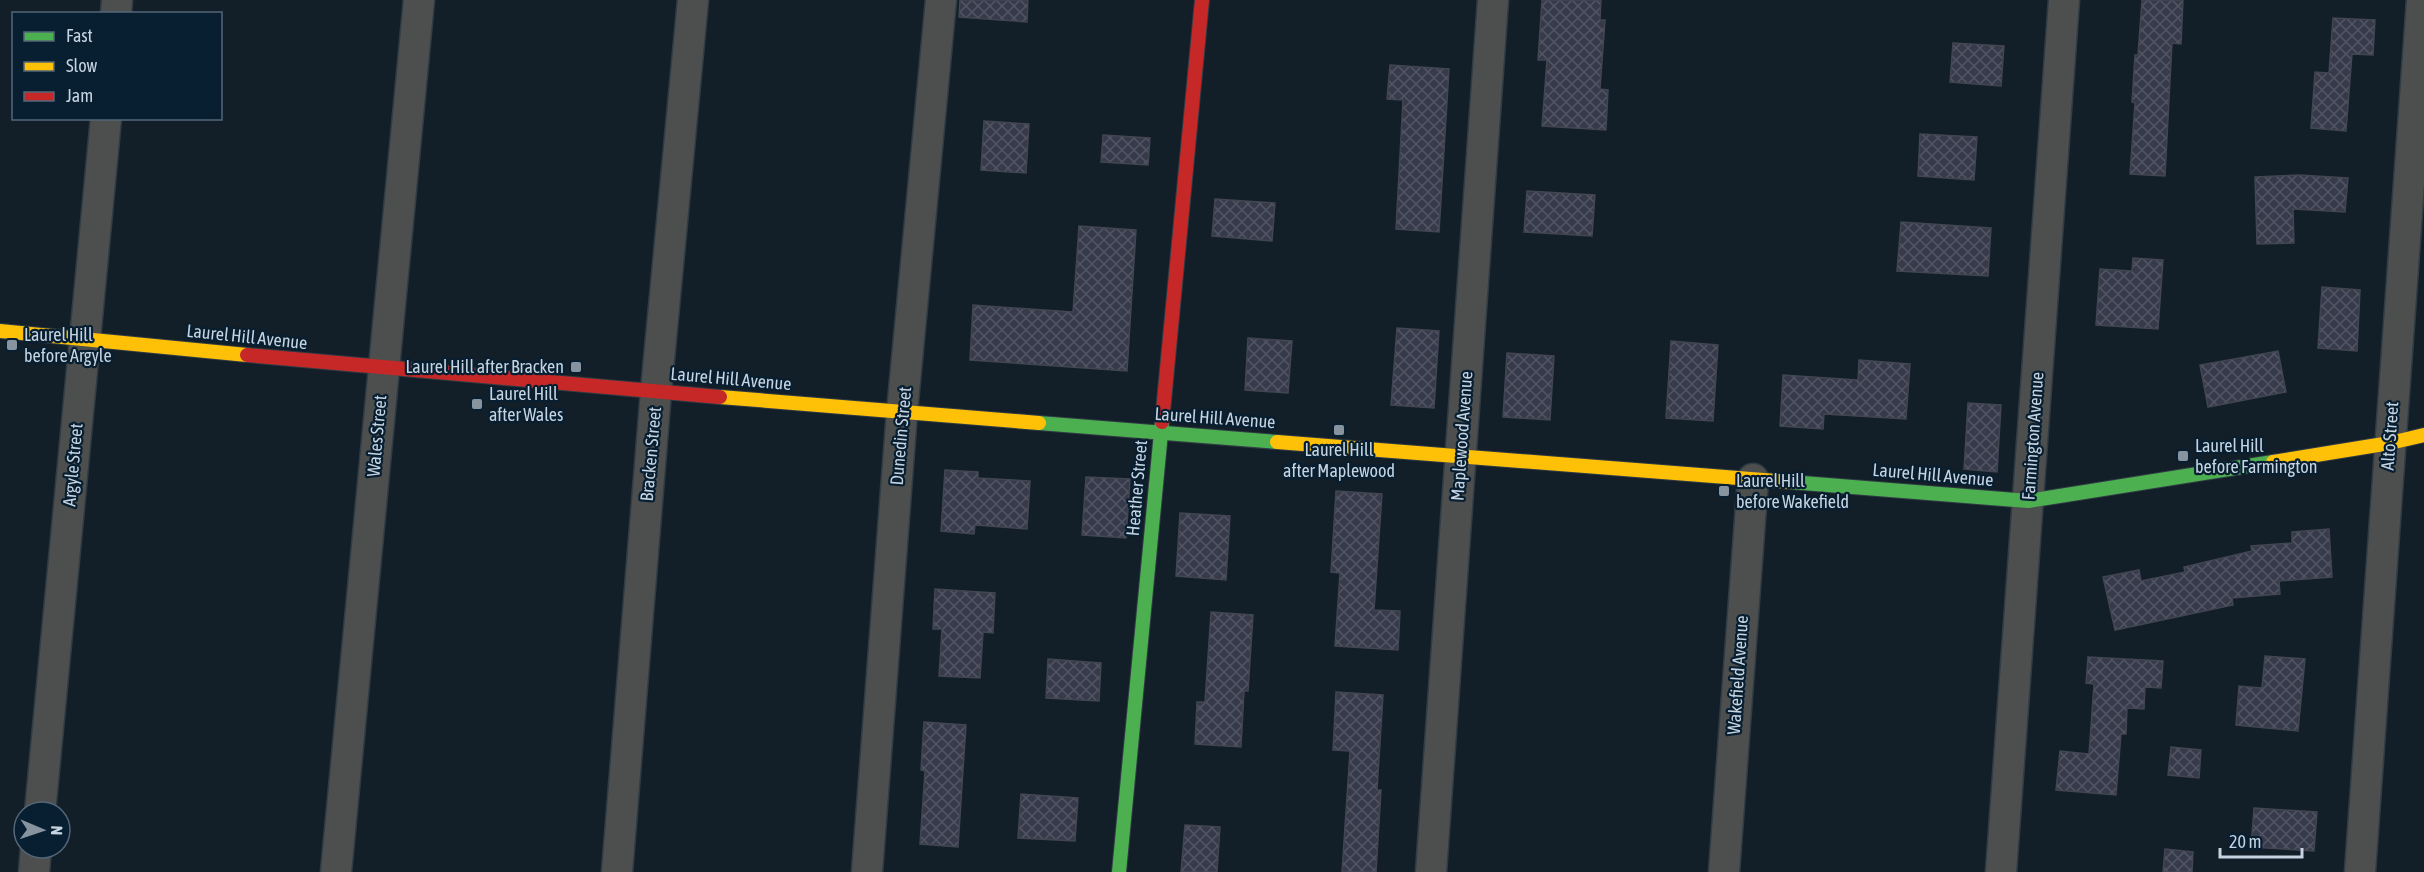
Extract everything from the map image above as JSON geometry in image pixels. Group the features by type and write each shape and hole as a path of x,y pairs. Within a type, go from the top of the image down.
{"street":[{"name":"Wales Street","path":"336,872 419,0"},
{"name":"Bracken Street","path":"617,872 656,391 693,0"},
{"name":"Dunedin Street","path":"867,872 902,412 941,0"},
{"name":"Heather Street","path":"1119,872 1202,0"},
{"name":"Maplewood Avenue","path":"1431,872 1493,0"},
{"name":"Farmington Avenue","path":"2001,872 2064,0"},
{"name":"Alto Street","path":"2360,872 2422,0"},
{"name":"Argyle Street","path":"41,800 106,120"},
{"name":"Laurel Hill Avenue","path":"0,331 384,368 902,412 2028,501 2390,443 2424,435"},
{"name":"Wakefield Avenue","path":"1724,872 1753,479"}],"building":[{"path":"960,0 1028,0 1027,22 959,17"},
{"path":"1542,0 1601,0 1600,20 1605,20 1600,89 1608,90 1606,130 1542,126 1547,60 1538,60"},
{"path":"2142,0 2183,0 2181,44 2172,43 2165,176 2130,174 2135,103 2132,102 2135,55 2138,55"},
{"path":"2333,18 2375,20 2373,55 2352,54 2346,131 2311,128 2315,72 2329,73"},
{"path":"1953,43 2004,46 2001,86 1950,82"},
{"path":"1390,65 1449,69 1439,232 1396,229 1403,100 1387,99"},
{"path":"984,121 1029,124 1026,173 981,170"},
{"path":"1920,134 1977,137 1974,180 1918,176"},
{"path":"1103,135 1150,138 1148,165 1101,162"},
{"path":"2299,175 2348,178 2345,212 2293,209 2294,243 2257,244 2255,177"},
{"path":"1527,191 1595,195 1592,236 1524,232"},
{"path":"1215,199 1275,203 1272,241 1212,236"},
{"path":"1901,222 1991,228 1988,276 1897,271"},
{"path":"1079,226 1136,230 1127,371 970,360 973,305 1073,312"},
{"path":"2133,258 2163,260 2158,329 2096,325 2100,269 2132,271"},
{"path":"2322,287 2360,290 2357,351 2318,348"},
{"path":"1397,328 1439,331 1434,408 1391,405"},
{"path":"1248,338 1292,341 1288,393 1245,390"},
{"path":"1671,341 1718,345 1713,421 1666,418"},
{"path":"2278,351 2286,392 2208,407 2200,365"},
{"path":"1507,353 1554,356 1550,420 1503,417"},
{"path":"1859,360 1910,364 1906,419 1824,414 1823,429 1780,426 1783,375 1858,380"},
{"path":"1968,403 2001,405 1997,472 1964,469"},
{"path":"945,470 978,472 978,478 1030,481 1027,529 975,525 974,534 941,531"},
{"path":"1086,477 1130,479 1126,538 1082,535"},
{"path":"1336,491 1382,494 1374,610 1400,611 1398,650 1335,646 1340,573 1331,572"},
{"path":"1180,513 1230,516 1226,580 1176,576"},
{"path":"2329,529 2332,577 2279,581 2280,594 2232,598 2233,605 2115,630 2103,577 2139,570 2141,581 2185,572 2184,567 2252,551 2251,546 2292,543 2292,532"},
{"path":"935,589 995,593 993,633 983,632 980,678 939,676 942,629 933,629"},
{"path":"1211,612 1253,615 1248,691 1244,691 1241,747 1195,744 1197,702 1205,702"},
{"path":"2265,656 2305,659 2298,731 2236,725 2239,686 2262,688"},
{"path":"2088,657 2163,661 2161,688 2145,687 2144,709 2127,708 2126,734 2121,734 2116,795 2056,790 2060,751 2089,754 2094,684 2086,683"},
{"path":"1048,659 1101,663 1099,701 1046,698"},
{"path":"1336,692 1383,695 1377,790 1381,790 1376,872 1342,872 1350,751 1333,750"},
{"path":"924,722 966,725 958,847 920,844 925,771 921,770"},
{"path":"2171,747 2201,750 2199,778 2168,775"},
{"path":"1021,794 1078,798 1075,841 1018,838"},
{"path":"2254,808 2317,812 2314,851 2251,847"},
{"path":"1185,825 1220,827 1217,872 1181,872"},
{"path":"2165,849 2193,852 2192,872 2163,872"}],"traffic: fast":[{"path":"1119,872 1162,422"},
{"path":"1039,423 1277,442"},
{"path":"1790,482 2028,501 2273,462"}],"traffic: slow":[{"path":"0,331 247,355"},
{"path":"720,397 1039,423"},
{"path":"2273,462 2390,443 2424,435"},
{"path":"1277,442 1790,482"}],"traffic: jam":[{"path":"1162,422 1202,0"},
{"path":"247,355 720,397"}],"place":[{"name":"Laurel Hill before Argyle","path":"12,345"},
{"name":"Laurel Hill after Bracken","path":"576,367"},
{"name":"Laurel Hill after Wales","path":"477,404"},
{"name":"Laurel Hill after Maplewood","path":"1339,430"},
{"name":"Laurel Hill before Farmington","path":"2183,456"},
{"name":"Laurel Hill before Wakefield","path":"1724,491"}]}
